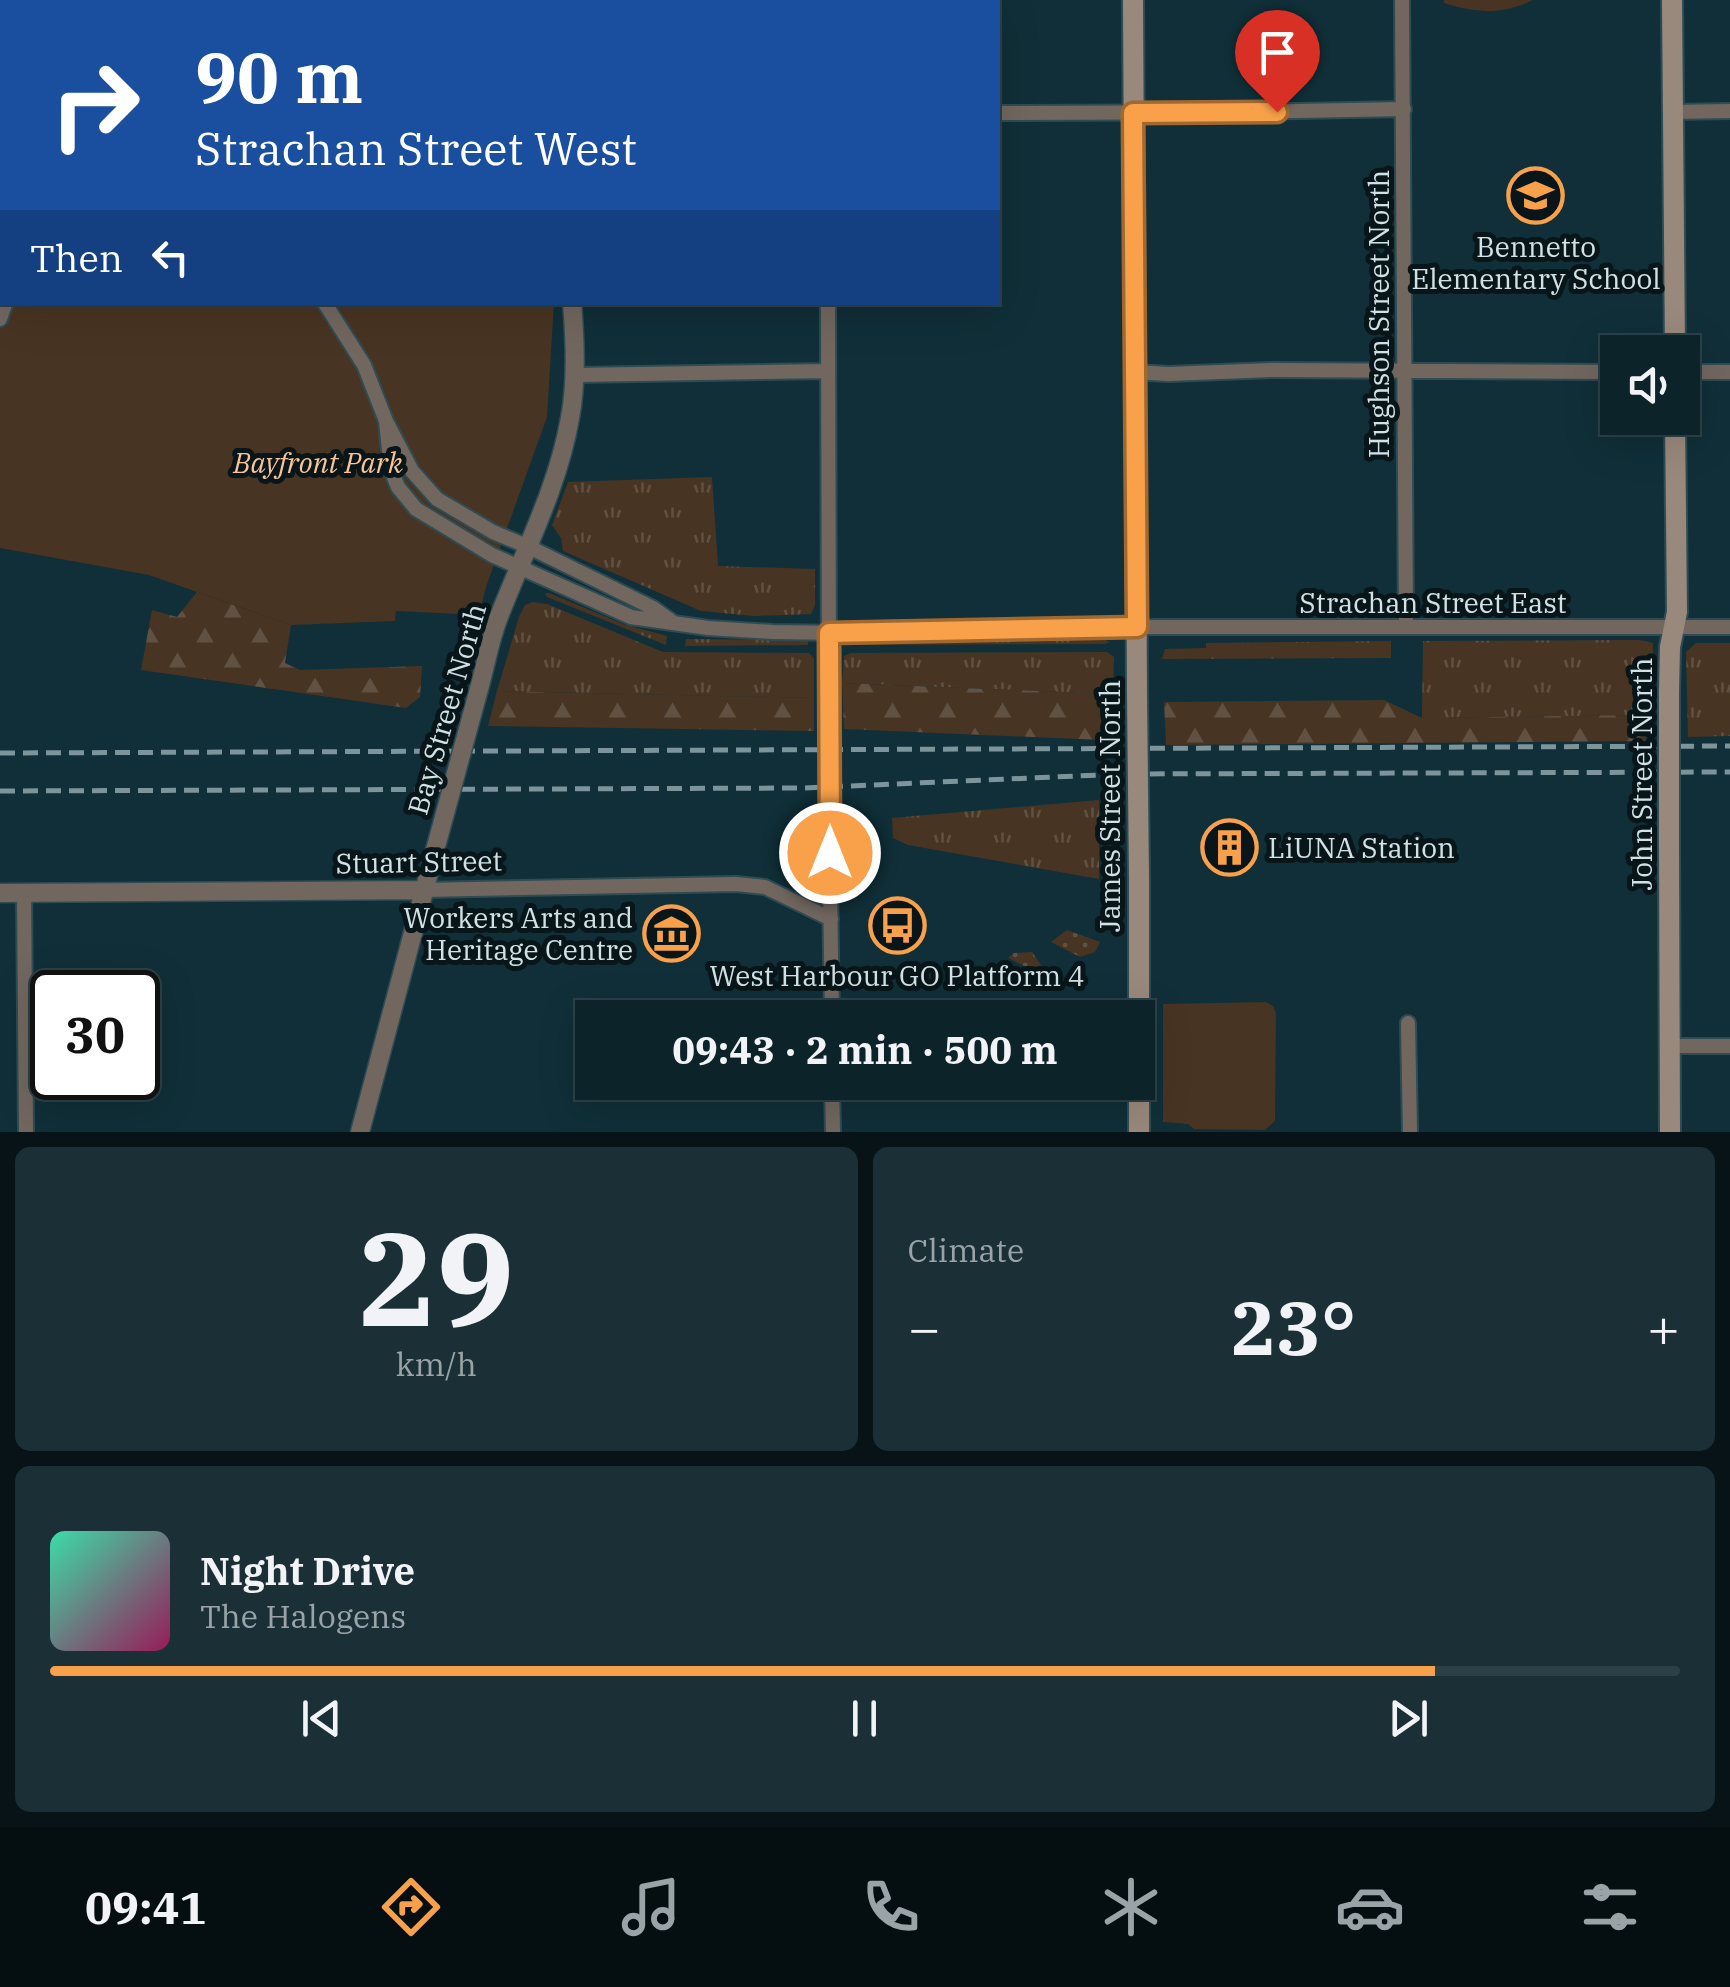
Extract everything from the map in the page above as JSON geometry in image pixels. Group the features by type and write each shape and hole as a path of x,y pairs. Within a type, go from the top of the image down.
{"main road":[{"name":"James Street North","path":"1133,0 1139,1132"},
{"path":"1672,0 1675,335"},
{"name":"John Street North","path":"1670,1132 1669,692 1676,612 1675,435"}],"street":[{"name":"Hughson Street North","path":"1402,0 1406,628"},
{"path":"1000,112 1404,109"},
{"path":"1672,112 1730,111"},
{"path":"326,305 364,365 386,421 412,471 437,499 493,532 652,608 671,622"},
{"name":"Bay Street North","path":"360,1132 498,618 556,476 570,418 574,375 572,305"},
{"path":"828,305 832,1000"},
{"path":"574,375 828,371"},
{"path":"1134,372 1600,372"},
{"path":"1700,372 1730,372"},
{"name":"Strachan Street East","path":"386,421 391,470 398,487 416,508 492,555 630,617 650,622 829,633 1137,627 1730,627"},
{"name":"Stuart Street","path":"0,893 736,884 765,888 830,919"},
{"path":"24,893 26,1132"},
{"path":"1408,1023 1410,1132"},
{"path":"1670,1046 1730,1046"},
{"path":"832,1100 833,1132"}],"green space":[{"path":"1444,0 1533,0 1489,11"},
{"name":"Bayfront Park","path":"0,305 554,305 547,417 479,615 396,611 395,621 291,625 149,575 0,548"},
{"path":"712,477 718,566 815,569 815,605 811,614 754,616 701,611 563,551 561,538 552,525 568,482"},
{"path":"197,592 291,625 285,663 300,670 422,666 420,697 406,708 141,670 152,610 177,617"},
{"path":"545,593 623,624 667,636 666,645 547,597"},
{"path":"547,604 663,652 809,653 814,658 814,698 497,691 519,617 525,605"},
{"path":"1093,635 1110,642 851,645 849,641 1073,640"},
{"path":"686,639 803,640 808,645 685,646"},
{"path":"1391,641 1391,658 1162,659 1165,649 1206,648 1206,643"},
{"path":"1423,641 1653,643 1653,715 1422,718"},
{"path":"1696,643 1730,643 1730,736 1688,737 1686,652"},
{"path":"1107,652 1114,657 1113,694 842,683 844,656 850,653"},
{"path":"842,683 1113,694 1103,740 844,729"},
{"path":"497,691 814,698 814,731 488,726"},
{"path":"1384,700 1422,718 1644,715 1646,741 1166,745 1164,702"},
{"path":"1099,800 1099,879 908,845 893,838 892,818"},
{"path":"1067,930 1100,942 1095,952 1080,957 1051,942"},
{"path":"1032,952 1043,968 1043,975 1008,958 1014,953"},
{"path":"1266,1002 1276,1013 1275,1121 1265,1130 1194,1129 1188,1124 1163,1122 1163,1004"}],"railway":[{"path":"0,753 1730,746"},
{"path":"0,791 803,788 1122,774 1730,772"}],"place":[{"name":"Bennetto Elementary School","path":"1536,196"},
{"name":"LiUNA Station","path":"1229,848"},
{"name":"West Harbour GO Platform 4","path":"897,925"},
{"name":"Workers Arts and Heritage Centre","path":"672,934"}],"route":[{"path":"830,853 829,633 1137,627 1133,113 1277,112"}]}
